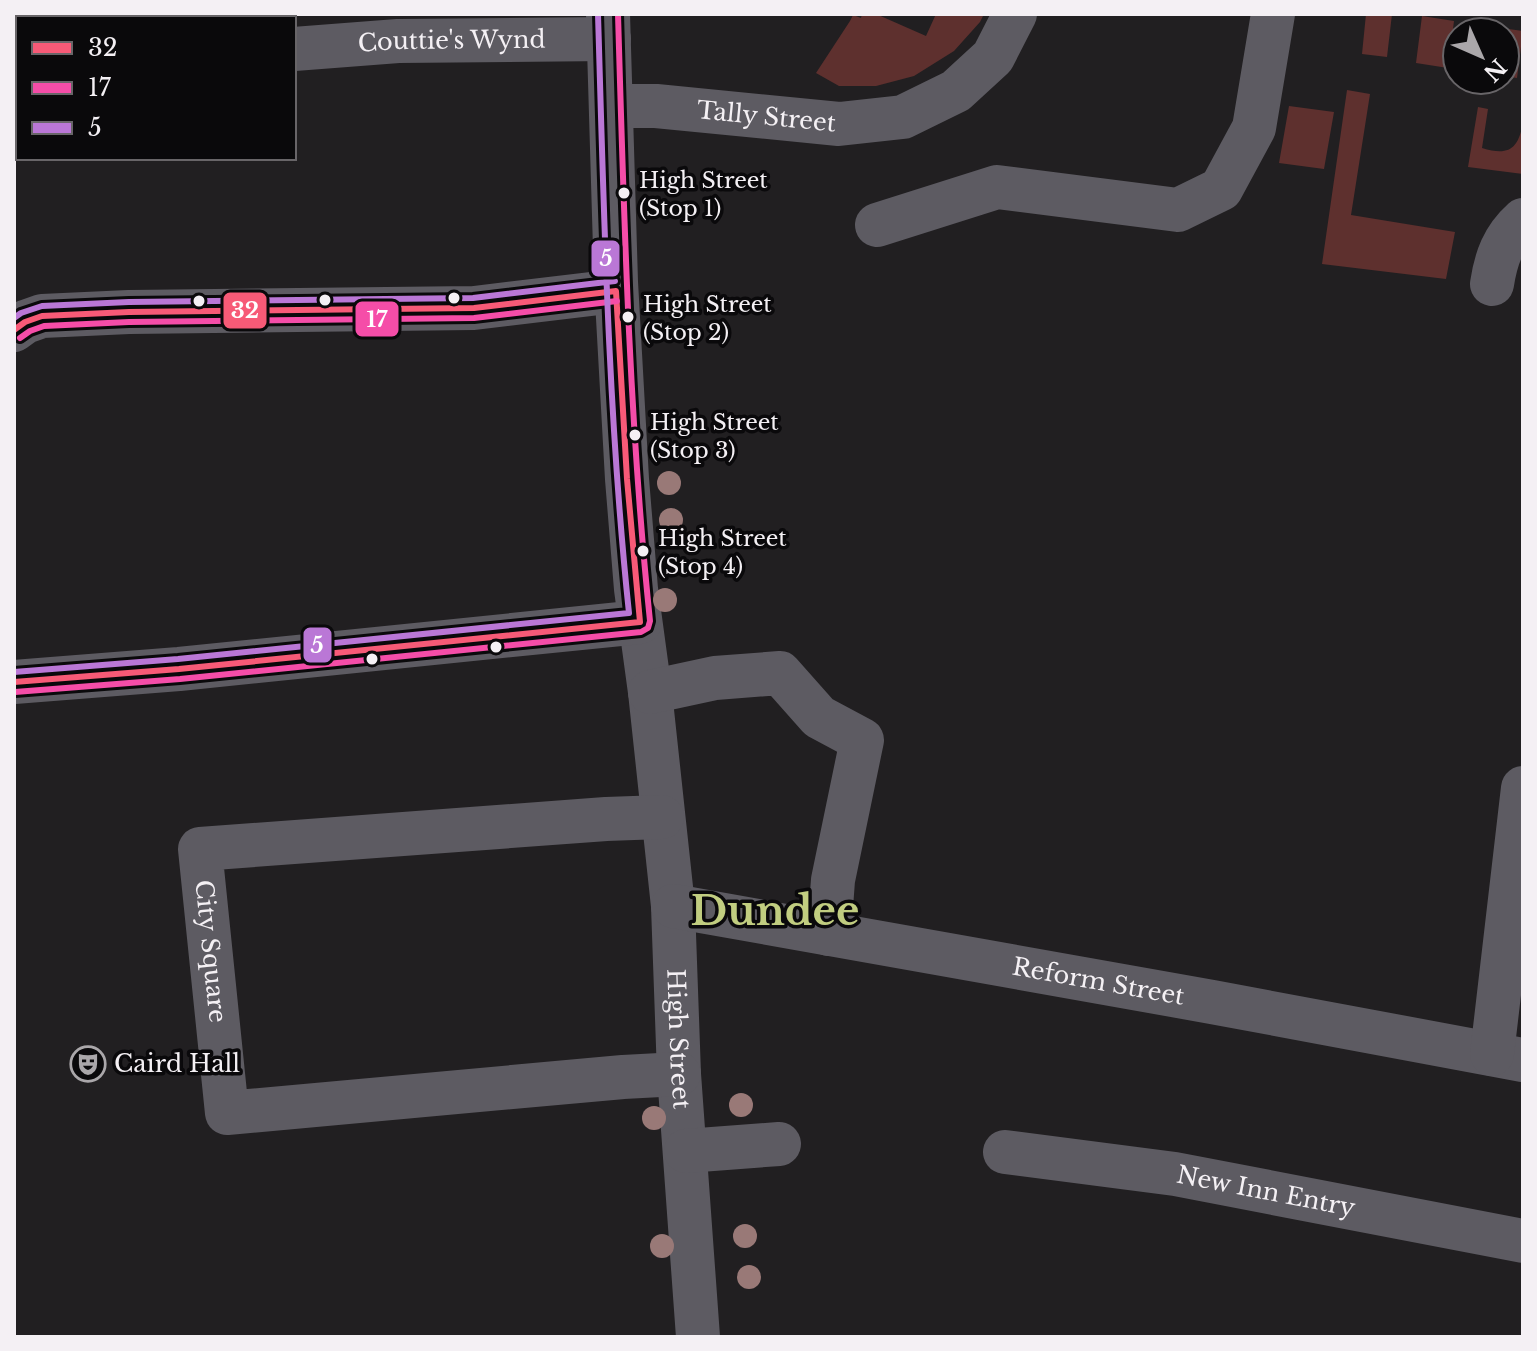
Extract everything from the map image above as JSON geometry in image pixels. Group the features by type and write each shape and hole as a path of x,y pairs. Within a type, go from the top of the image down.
{"street":[{"name":"Tally Street","path":"631,106 839,124 903,117 956,91 993,57 1015,14"},
{"path":"877,225 997,187 1178,210 1221,189 1254,128 1273,14"},
{"name":"Couttie's Wynd","path":"296,49 608,27"},
{"name":"High Street","path":"608,27 616,291 627,479 673,906 679,1074 698,1337"},
{"path":"1492,284 1501,246 1523,220"},
{"path":"14,330 42,316 474,308 616,291"},
{"path":"14,682 179,669 640,622"},
{"path":"650,692 715,678 793,673 819,717 866,729 833,880 829,934"},
{"path":"1508,1057 1523,788"},
{"name":"City Square","path":"662,817 200,849 227,1113 679,1074"},
{"name":"Reform Street","path":"673,906 1508,1057"},
{"path":"686,1151 779,1144"},
{"name":"New Inn Entry","path":"1005,1152 1175,1174 1523,1241"}],"shaded area":[{"path":"862,14 876,14 926,36 936,14 984,14 954,51 914,76 876,86 839,86 816,73 853,15 861,18"},
{"path":"1366,14 1392,14 1387,57 1362,54"},
{"path":"1422,16 1441,19 1441,67 1416,63"},
{"path":"1347,90 1370,94 1351,215 1455,232 1446,279 1322,264"},
{"path":"1289,106 1334,112 1324,169 1279,163"},
{"path":"1478,107 1488,109 1482,148 1510,149 1518,139 1523,123 1523,174 1468,167"}],"transit line":[{"name":"5","path":"14,672 178,659 629,613 612,389 598,14"},
{"name":"17","path":"15,692 180,679 641,632 648,628 650,621 628,318 618,14"},
{"name":"5","path":"14,318 42,306 473,298 615,281"},
{"name":"32","path":"14,330 42,316 474,308 616,291 627,479 640,622"},
{"name":"17","path":"20,338 44,326 129,322 474,318 617,301"},
{"name":"32","path":"14,682 179,669 640,622"}],"place":[{"name":"High Street (Stop 1)","path":"624,193"},
{"name":"High Street (Stop 2)","path":"628,317"},
{"name":"High Street (Stop 3)","path":"635,435"},
{"name":"High Street (Stop 4)","path":"643,551"},
{"name":"Caird Hall","path":"88,1064"}],"district":[{"name":"Dundee","path":"775,911"}]}
